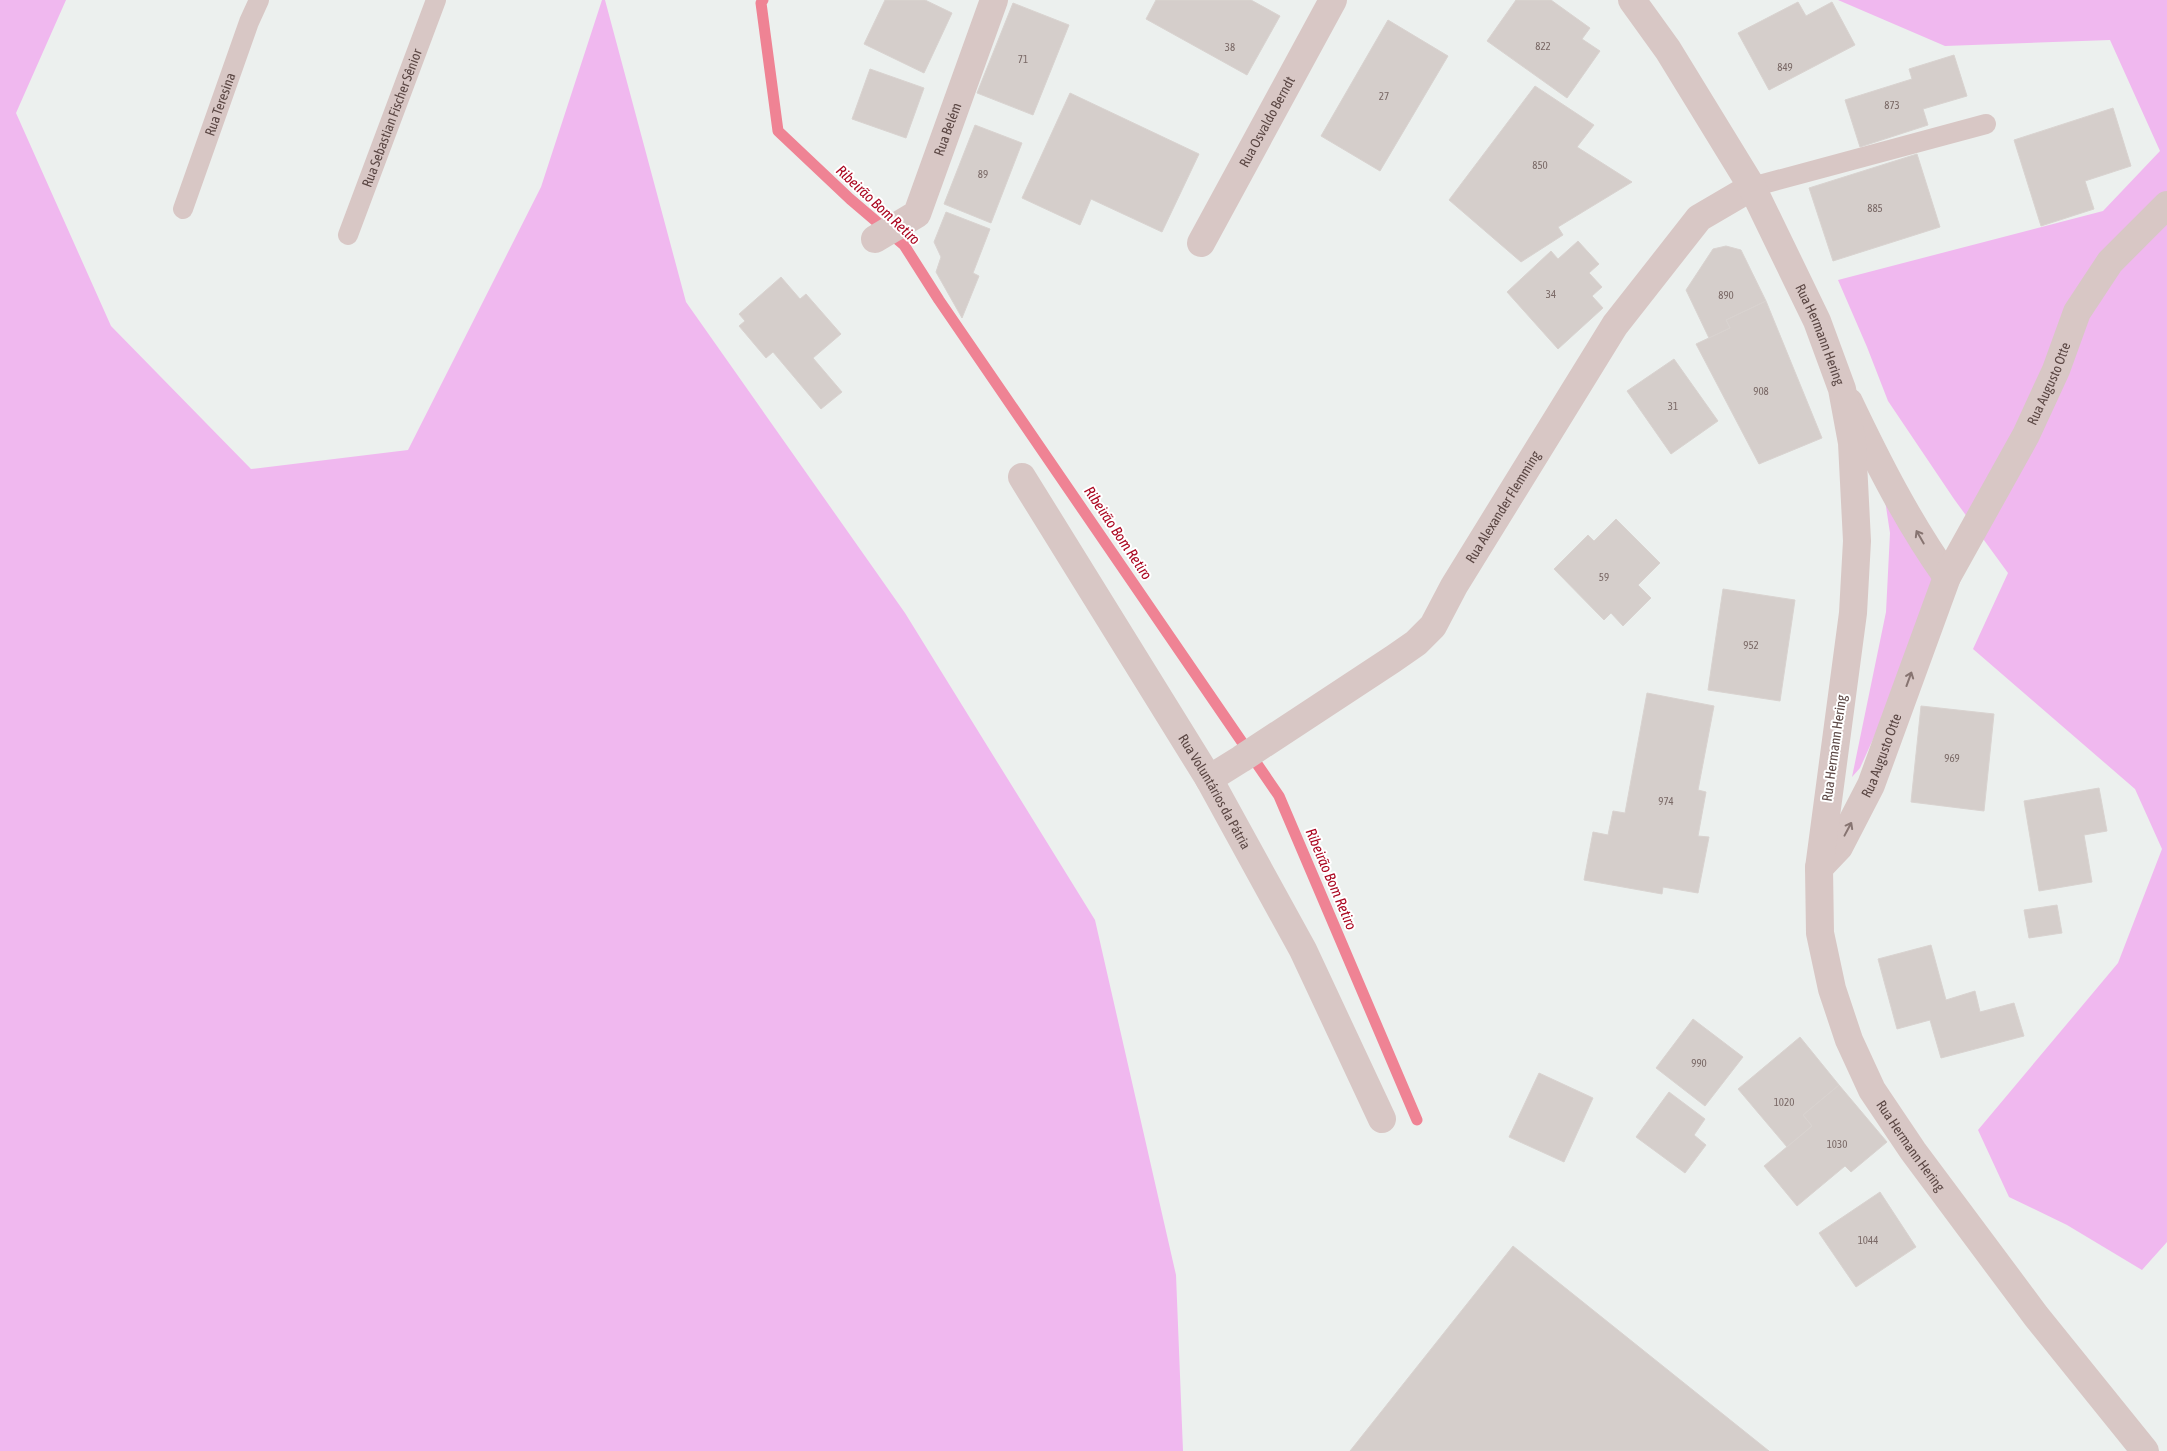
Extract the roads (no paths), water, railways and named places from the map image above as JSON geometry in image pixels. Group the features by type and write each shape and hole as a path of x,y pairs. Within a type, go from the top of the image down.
{"street":[{"name":"Rua Belém","path":"875,239 917,214 994,0"},
{"name":"Rua Osvaldo Berndt","path":"1201,243 1333,0"},
{"name":"Rua Hermann Hering","path":"1632,0 1668,50 1752,187 1816,321 1842,389 1852,443 1858,541 1853,613 1819,868 1820,933 1832,990 1849,1040 1872,1090 1978,1241 2145,1451"},
{"name":"Rua Alexander Flemming","path":"1209,779 1393,659 1416,643 1433,626 1454,586 1615,325 1699,218 1752,187"},
{"name":"Rua Augusto Otte","path":"1819,868 1838,847 1871,785 1947,577 2026,434 2056,370 2077,312 2110,262 2167,205"},
{"path":"1842,389 1880,467 1923,543 1947,577"},
{"name":"Rua Voluntários da Pátria","path":"1022,478 1209,779 1303,950 1382,1119"}],"lane":[{"name":"Rua Teresina","path":"183,209 249,22 259,0"},
{"name":"Rua Sebastian Fischer Sênior","path":"348,235 436,0"},
{"path":"1752,187 1986,124"}],"waterway":[{"name":"Ribeirão Bom Retiro","path":"763,0 761,3 778,131 850,199 904,245 939,300 1279,796 1417,1120"}]}
